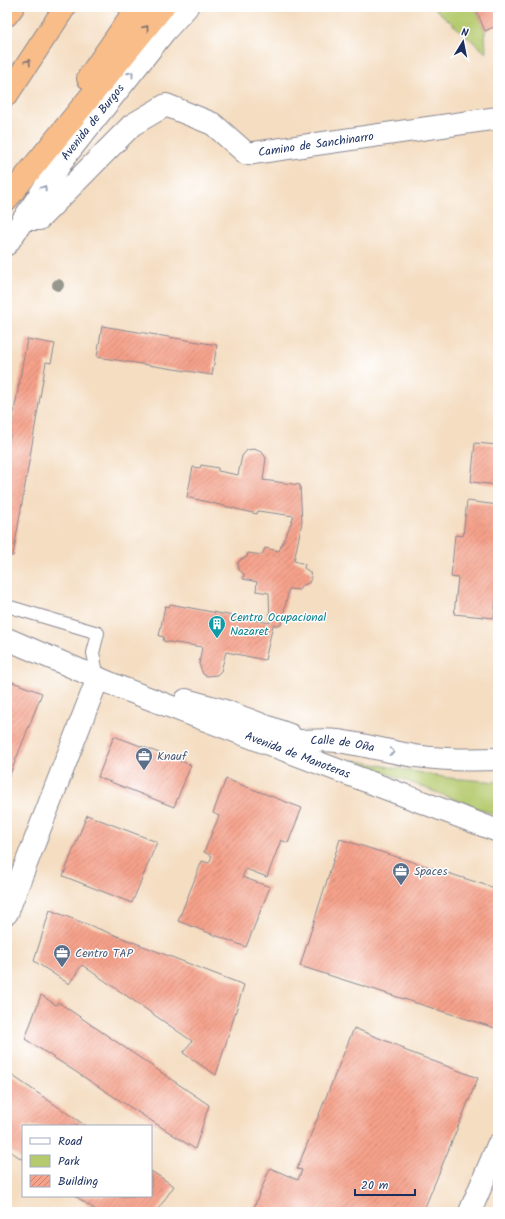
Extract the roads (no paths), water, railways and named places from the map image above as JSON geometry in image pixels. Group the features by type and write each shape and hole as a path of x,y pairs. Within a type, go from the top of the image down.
{"highway":[{"path":"7,15 13,7"},
{"path":"7,95 65,7"},
{"path":"7,199 137,7"},
{"path":"7,199 163,7"}],"street":[{"name":"Avenida de Burgos","path":"7,244 67,154 165,31 187,7"},
{"name":"Camino de Sanchinarro","path":"26,216 32,219 39,219 132,125 166,105 213,124 247,154 498,118"},
{"name":"Avenida de Manoteras","path":"7,639 190,715 360,780 498,830"},
{"path":"7,913 98,678 123,682 222,710 305,740 360,780"},
{"name":"Calle de Oña","path":"190,715 221,720 284,742 305,740 337,741 416,756 463,760 498,759"},
{"path":"470,1212 498,1145"}],"lane":[{"path":"7,606 98,633 93,653 98,678"}],"place":[{"name":"Centro Ocupacional Nazaret","path":"217,639"},
{"name":"Knauf","path":"144,771"},
{"name":"Spaces","path":"401,886"},
{"name":"Centro TAP","path":"62,968"}]}
